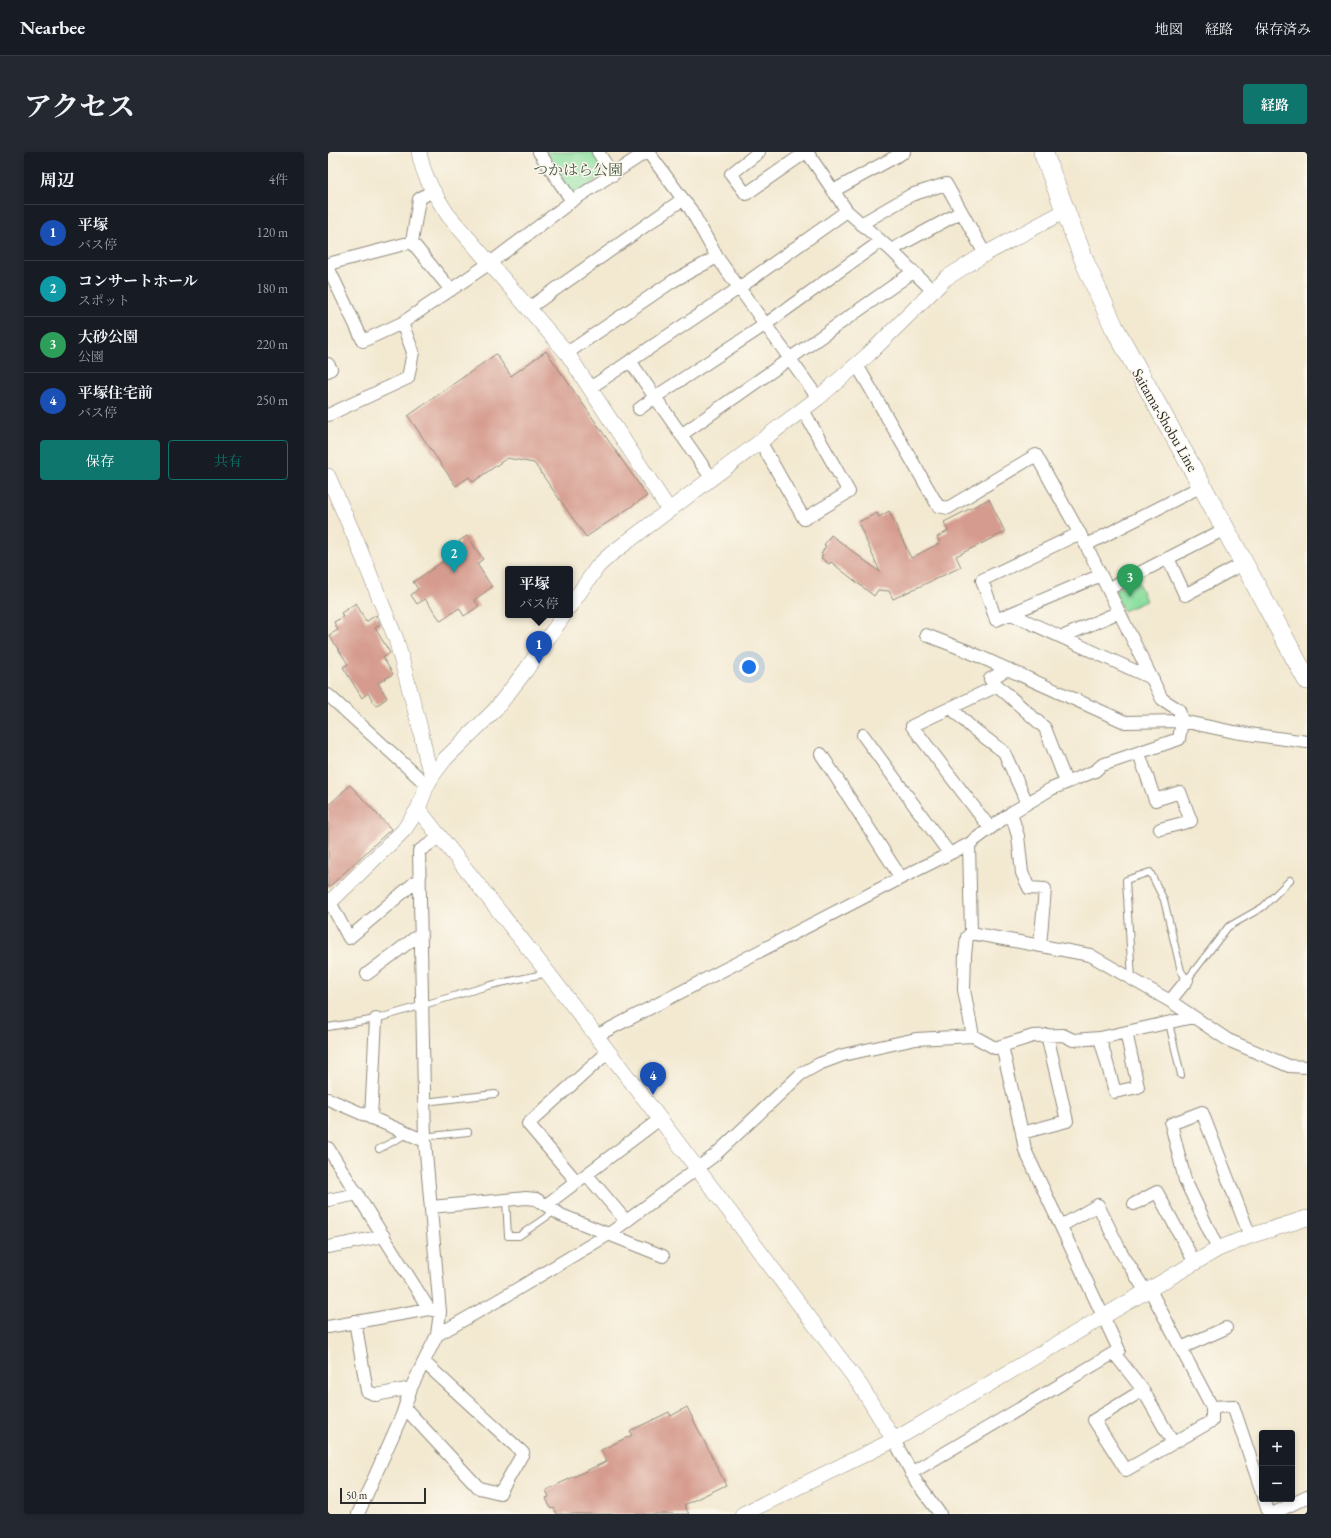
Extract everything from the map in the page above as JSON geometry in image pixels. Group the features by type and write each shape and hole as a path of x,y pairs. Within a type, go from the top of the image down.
{"main road":[{"name":"Saitama-Shobu Line","path":"1043,152 1086,265 1114,327 1307,680"}],"street":[{"path":"539,152 572,201"},
{"path":"598,152 613,175"},
{"path":"328,267 363,341 402,323 490,263 572,201 647,152 691,210 717,257 818,398"},
{"path":"759,152 731,174 746,194 806,152 847,211 891,250 932,290"},
{"path":"833,191 904,152"},
{"path":"421,153 422,167 432,190 448,215 567,353 669,510"},
{"path":"861,224 911,195 946,184 985,254"},
{"path":"432,190 418,199 412,242 451,290"},
{"path":"529,308 683,199"},
{"path":"590,388 739,288 847,211"},
{"path":"573,602 590,576 607,558 627,541 712,479 818,398 857,365 932,290 946,278 985,254 1065,211"},
{"path":"891,250 961,212"},
{"path":"639,410 766,324 881,241"},
{"path":"328,264 412,242"},
{"path":"567,353 673,281 717,257"},
{"path":"681,435 913,272"},
{"path":"328,416 408,378 413,352 402,323"},
{"path":"630,361 712,479"},
{"path":"328,364 330,369 328,370"},
{"path":"596,1036 969,844 1011,813 1050,789 1095,771 1102,765 1179,740 1182,721 1179,710 1162,699 1080,533 1036,455 948,508 938,506 857,365"},
{"path":"760,441 804,519 849,492 803,410"},
{"path":"329,480 356,540 396,639 420,728 430,780"},
{"path":"1086,545 1202,486"},
{"path":"1108,589 1225,528"},
{"path":"1080,533 982,580 996,620 1101,575"},
{"path":"1168,558 1184,595 1244,563"},
{"path":"1062,637 1119,612"},
{"path":"1011,614 1153,679"},
{"path":"420,878 349,938 329,903 404,830 418,809 430,780 445,759 495,710 526,670 562,618"},
{"path":"926,635 965,650 1125,722 1182,721 1227,730 1307,742"},
{"path":"1008,669 990,679 1045,728 1066,782"},
{"path":"990,828 912,726 997,686"},
{"path":"328,695 430,780"},
{"path":"950,708 971,727 1004,752 1027,803"},
{"path":"863,735 949,853"},
{"path":"1139,753 1155,800 1180,792 1191,821 1160,828"},
{"path":"821,754 901,878"},
{"path":"418,809 548,973 860,1385 894,1440 917,1484 940,1514"},
{"path":"1011,813 1018,836 1022,873 1029,888 1045,889 1040,946"},
{"path":"358,1514 405,1408 411,1388 437,1335 425,1142 419,851 440,837"},
{"path":"969,844 971,933 967,937 965,949 964,990 973,1036"},
{"path":"971,933 1090,955 1170,1001 1235,1043 1289,1066 1307,1067"},
{"path":"367,974 420,934"},
{"path":"1170,1001 1187,980"},
{"path":"437,1335 609,1234 715,1155 801,1074 819,1064 843,1055 916,1040 973,1036 995,1048 1034,1036 1063,1035 1073,1040 1100,1038 1193,1017"},
{"path":"371,1118 376,1019"},
{"path":"1100,1038 1115,1092 1138,1087 1126,1032"},
{"path":"1022,1133 1068,1121 1047,1035"},
{"path":"911,1473 1119,1350 1025,1150 1002,1046"},
{"path":"608,1052 528,1124 626,1221"},
{"path":"328,1099 425,1142"},
{"path":"1218,1249 1185,1180 1171,1124 1202,1112 1250,1236"},
{"path":"551,1208 582,1178 660,1119"},
{"path":"328,1148 384,1236 435,1310"},
{"path":"1134,1204 1157,1192 1195,1263"},
{"path":"328,1200 358,1194"},
{"path":"430,1207 526,1198 536,1199 561,1215 663,1256"},
{"path":"1061,1226 1098,1206 1121,1252 1148,1291 1212,1407 1212,1421 1126,1470 1094,1420 1143,1390"},
{"path":"743,1514 894,1440 1218,1249 1250,1236 1307,1218"},
{"path":"328,1247 384,1236"},
{"path":"328,1327 355,1321 435,1310"},
{"path":"355,1321 367,1391 376,1395 411,1388"},
{"path":"1180,1348 1226,1328"},
{"path":"1114,1353 1143,1390 1173,1443"},
{"path":"405,1408 479,1488 500,1493 523,1453 424,1362"},
{"path":"1212,1407 1233,1406 1259,1483"},
{"path":"1265,1502 1271,1514 1307,1497"}],"lane":[{"path":"1132,979 1126,880 1150,872 1164,900 1181,971 1187,980 1228,927 1263,907 1290,880"},
{"path":"328,1027 376,1019 421,1004 491,985 548,973"},
{"path":"1169,1023 1181,1075"},
{"path":"424,1102 495,1094"},
{"path":"425,1142 431,1136 468,1132"},
{"path":"379,1149 408,1134"},
{"path":"506,1200 508,1236 519,1236 551,1208"}],"green space":[{"name":"つかはら公園","path":"545,152 593,152 602,167 603,174 577,194 571,193"},
{"path":"1137,579 1146,601 1123,611 1115,593 1116,589"}],"building":[{"path":"546,351 647,496 586,537 534,463 507,458 473,482 469,477 456,486 408,416 496,354 511,376"},
{"path":"989,499 1005,532 956,556 961,567 893,599 889,591 878,590 874,596 831,562 829,564 821,558 823,555 821,554 826,546 824,545 831,535 880,572 858,522 877,513 879,517 889,511 911,558 940,543 937,537 948,531 944,522"},
{"path":"467,536 483,559 477,564 492,587 474,600 479,606 464,616 459,608 441,621 425,599 417,604 411,595 418,589 413,582 457,552 454,548 461,543 459,541"},
{"path":"356,603 366,622 376,615 380,625 375,628 390,653 383,658 393,674 378,683 387,698 376,706 368,693 362,698 343,667 348,664 329,635 338,630 334,622 343,617 341,613"},
{"path":"350,785 391,829 328,888 328,806"},
{"path":"687,1407 726,1485 684,1505 689,1514 557,1514 554,1508 551,1509 546,1498 549,1497 546,1490 607,1461 601,1450 632,1435 630,1431 669,1412 671,1416"}],"place":[{"name":"コンサートホール","path":"454,573"},
{"name":"大砂公園","path":"1130,597"},
{"name":"平塚","path":"539,664"},
{"name":"平塚住宅前","path":"653,1095"}]}
